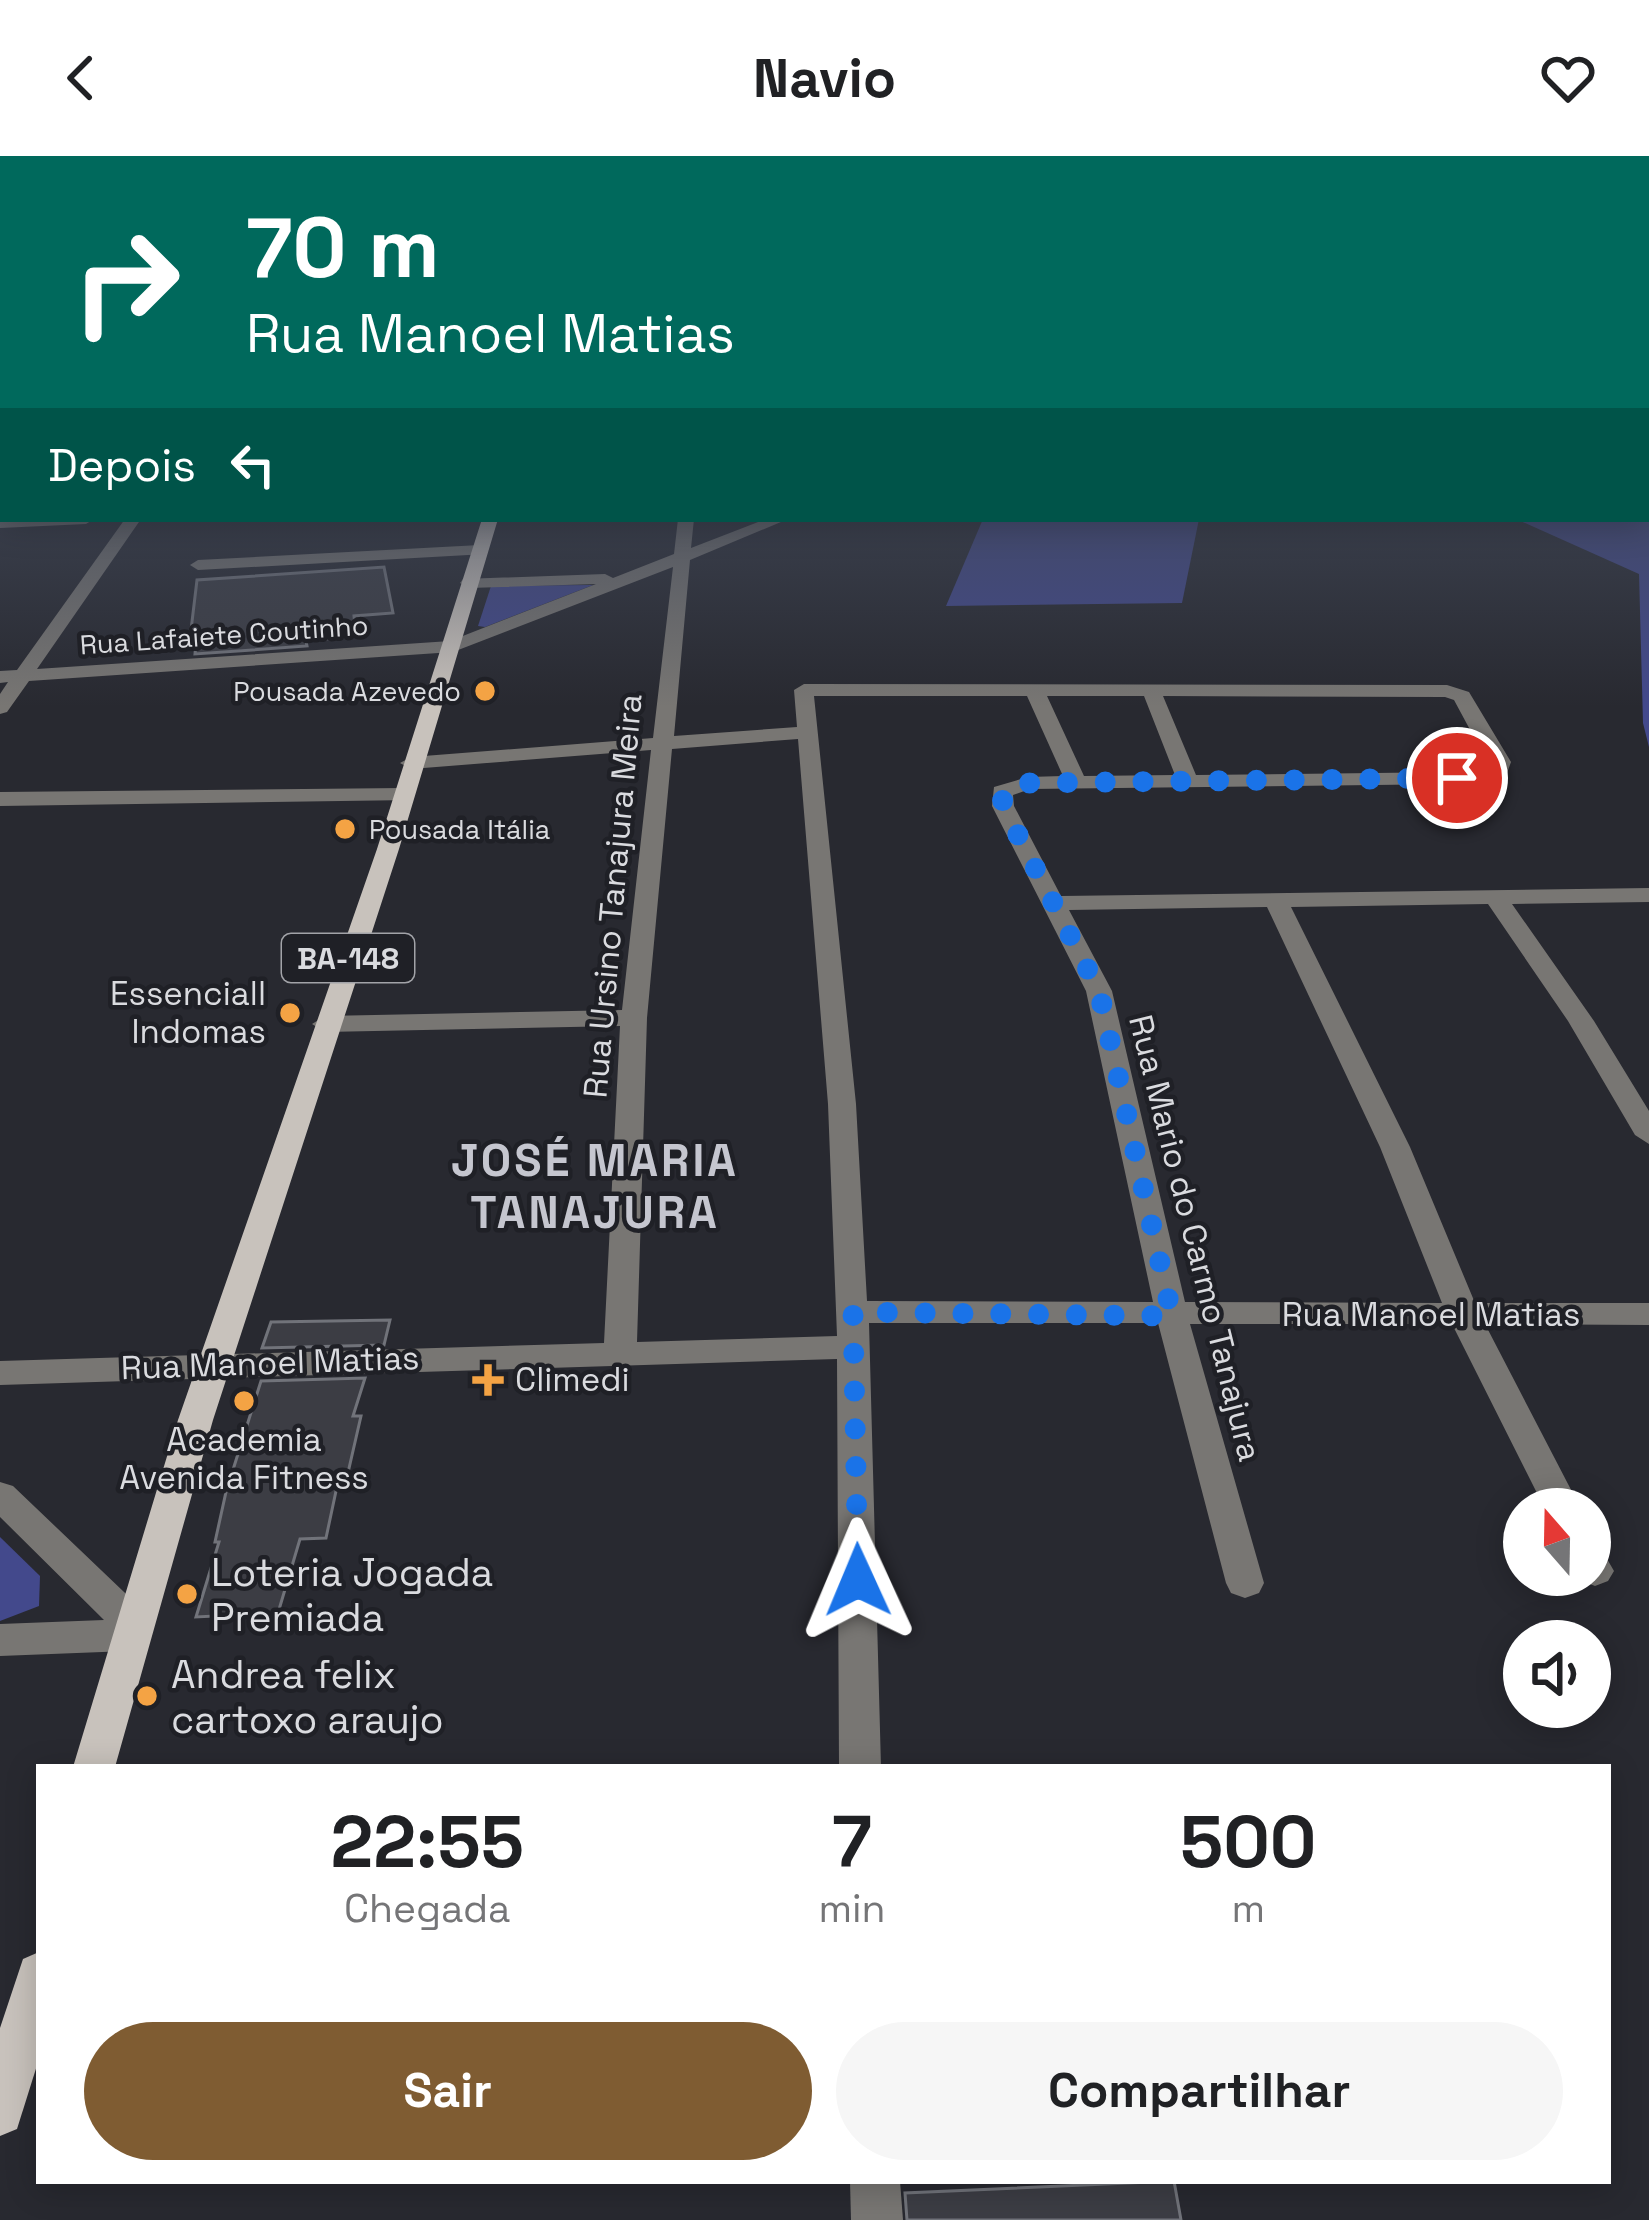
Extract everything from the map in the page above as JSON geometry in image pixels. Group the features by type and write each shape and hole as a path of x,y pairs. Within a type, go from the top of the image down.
{"main road":[{"name":"BA-148","path":"95,1764 130,1630 489,522"},
{"path":"0,2113 36,1985"}],"street":[{"path":"0,708 131,522"},
{"name":"Rua Ursino Tanajura Meira","path":"620,1351 634,1018 686,522"},
{"name":"Rua Lafaiete Coutinho","path":"0,677 452,646 773,522"},
{"path":"198,565 480,550"},
{"path":"470,583 623,579"},
{"path":"860,1764 835,991 804,690 1033,687 1448,691 1462,696 1500,769 1457,778 1076,782 1033,687"},
{"path":"1150,688 1188,781"},
{"path":"411,763 808,732"},
{"name":"Rua Mario do Carmo Tanajura","path":"1076,782 1006,788 1003,806 1099,991 1172,1316 1245,1582"},
{"path":"0,799 403,795"},
{"path":"1056,903 1649,895"},
{"path":"1495,897 1581,1022 1649,1135"},
{"path":"1276,900 1395,1147 1464,1316 1552,1488"},
{"path":"325,1024 634,1018"},
{"name":"Rua Manoel Matias","path":"0,1373 620,1351 1172,1316 1649,1314"},
{"path":"0,1495 130,1630"},
{"path":"0,1640 130,1630"},
{"path":"875,2184 877,2220"}],"shaded area":[{"path":"982,522 1198,522 1182,603 946,606"},
{"path":"1523,522 1649,522 1649,747 1643,723 1639,574"},
{"path":"593,585 485,627 478,626 491,586"},
{"path":"0,1537 40,1576 39,1606 0,1621"}],"building":[{"path":"384,567 393,613 354,616 356,636 306,641 307,646 195,654 197,631 191,630 197,580"},
{"path":"390,1320 384,1345 262,1348 271,1322"},
{"path":"365,1378 353,1416 361,1416 347,1477 339,1477 326,1538 300,1539 278,1613 196,1617 219,1542 215,1542 226,1492 261,1381"},
{"path":"1175,2184 1181,2220 907,2220 905,2193"}],"place":[{"name":"Pousada Azevedo","path":"485,691"},
{"name":"Pousada Itália","path":"345,829"},
{"name":"Essenciall Indomas","path":"290,1013"},
{"name":"Climedi","path":"488,1380"},
{"name":"Academia Avenida Fitness","path":"244,1401"},
{"name":"Loteria Jogada Premiada","path":"187,1594"},
{"name":"Andrea felix cartoxo araujo","path":"147,1696"}],"district":[{"name":"JOSÉ MARIA TANAJURA","path":"595,1186"}],"route":[{"path":"858,1580 853,1312 1172,1316 1099,991 1003,806 1002,792 1028,783 1457,778"}]}
